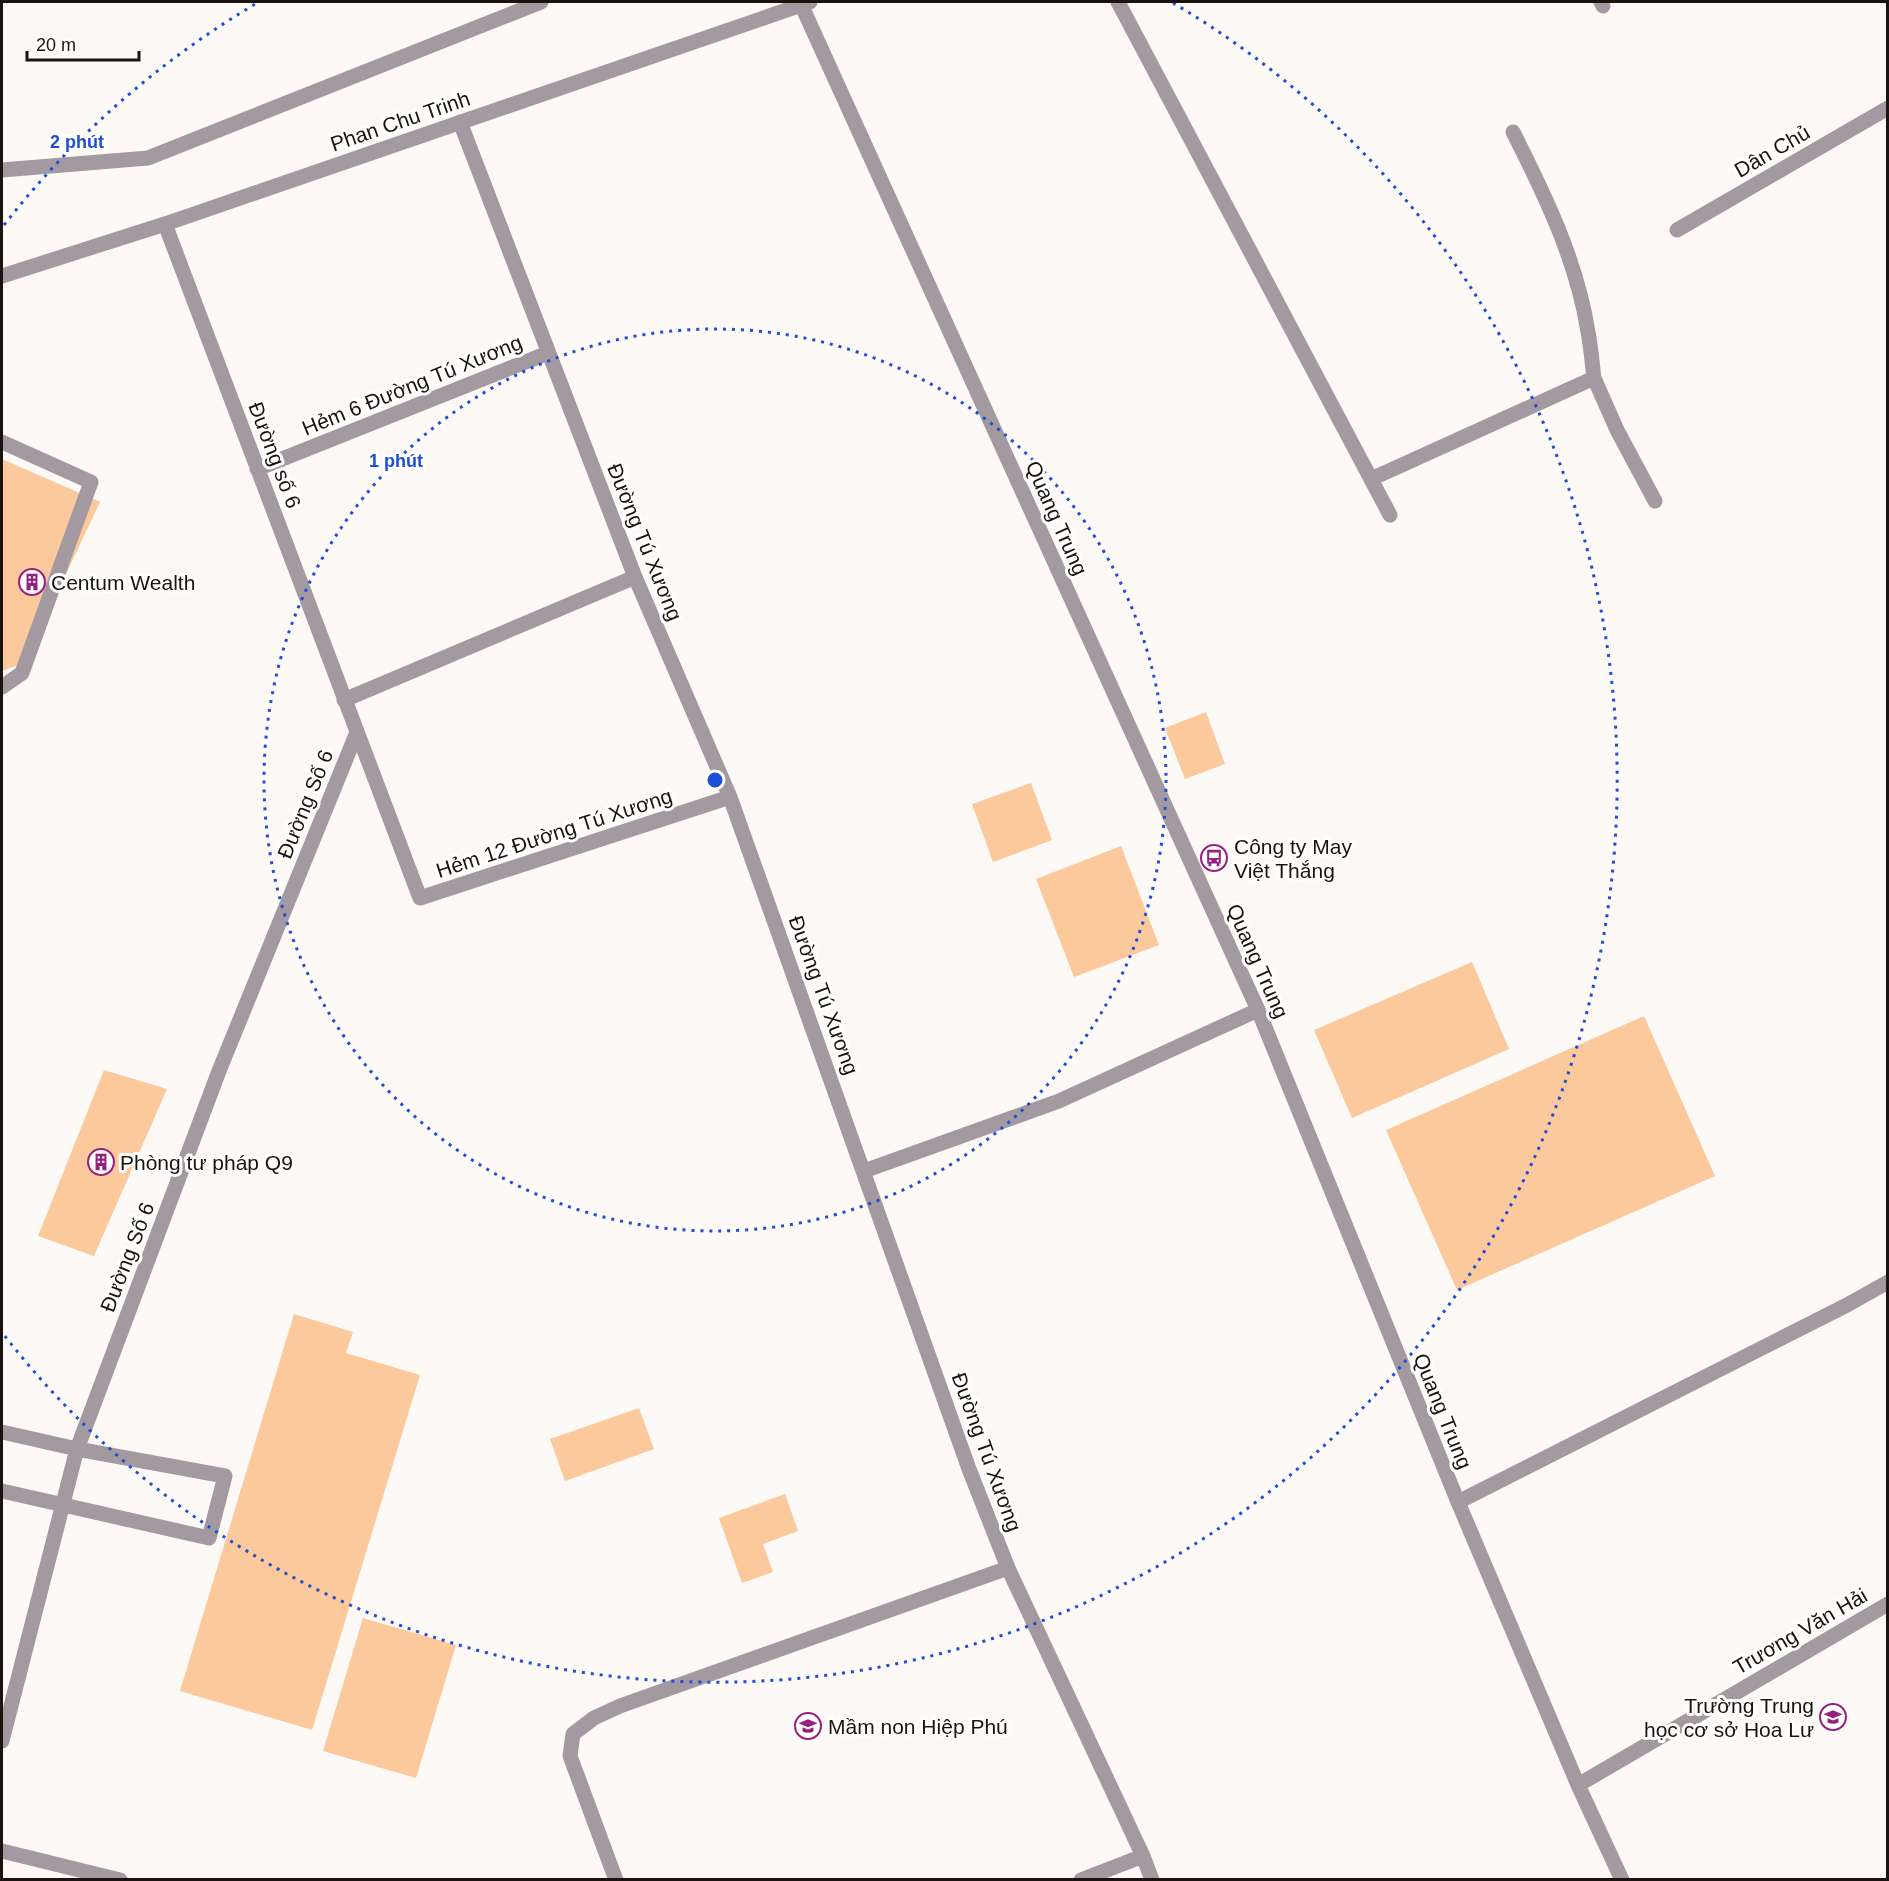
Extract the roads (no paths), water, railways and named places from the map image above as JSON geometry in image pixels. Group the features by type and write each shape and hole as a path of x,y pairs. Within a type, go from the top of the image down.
{"street":[{"path":"2,170 148,158 541,2"},
{"name":"Phan Chu Trinh","path":"2,276 165,224 639,62 804,2"},
{"name":"Quang Trung","path":"804,2 1258,1010 1458,1502 1578,1785 1622,1880"},
{"path":"1118,2 1390,515"},
{"name":"Dân Chủ","path":"1677,230 1887,108"},
{"name":"Đường Tú Xương","path":"460,122 635,577 730,797 969,1469 1008,1568 1143,1856 1152,1880"},
{"path":"1513,132 1543,192 1566,251 1588,330 1594,378 1617,430 1655,501"},
{"name":"Đường số 6","path":"165,224 344,700"},
{"name":"Hẻm 6 Đường Tú Xương","path":"257,469 548,354"},
{"path":"1371,479 1594,378"},
{"path":"2,442 91,482 22,673 2,687"},
{"path":"344,700 635,577"},
{"name":"Hẻm 12 Đường Tú Xương","path":"344,700 420,898 730,797"},
{"name":"Đường Số 6","path":"2,1741 77,1449 219,1071 357,732"},
{"path":"864,1171 1059,1101 1258,1010"},
{"path":"1458,1502 1837,1310 1887,1282"},
{"path":"2,1432 77,1449 225,1476 209,1538 2,1491"},
{"path":"616,1880 570,1756 573,1734 594,1718 620,1706 1008,1568"},
{"name":"Trương Văn Hải","path":"1578,1785 1887,1604"},
{"path":"2,1851 120,1880"},
{"path":"1081,1880 1143,1856"}],"place":[{"name":"Centum Wealth","path":"32,582"},
{"name":"Công ty May Việt Thắng","path":"1214,858"},
{"name":"Phòng tư pháp Q9","path":"101,1162"},
{"name":"Trường Trung học cơ sở Hoa Lư","path":"1833,1717"},
{"name":"Mầm non Hiệp Phú","path":"808,1726"}]}
